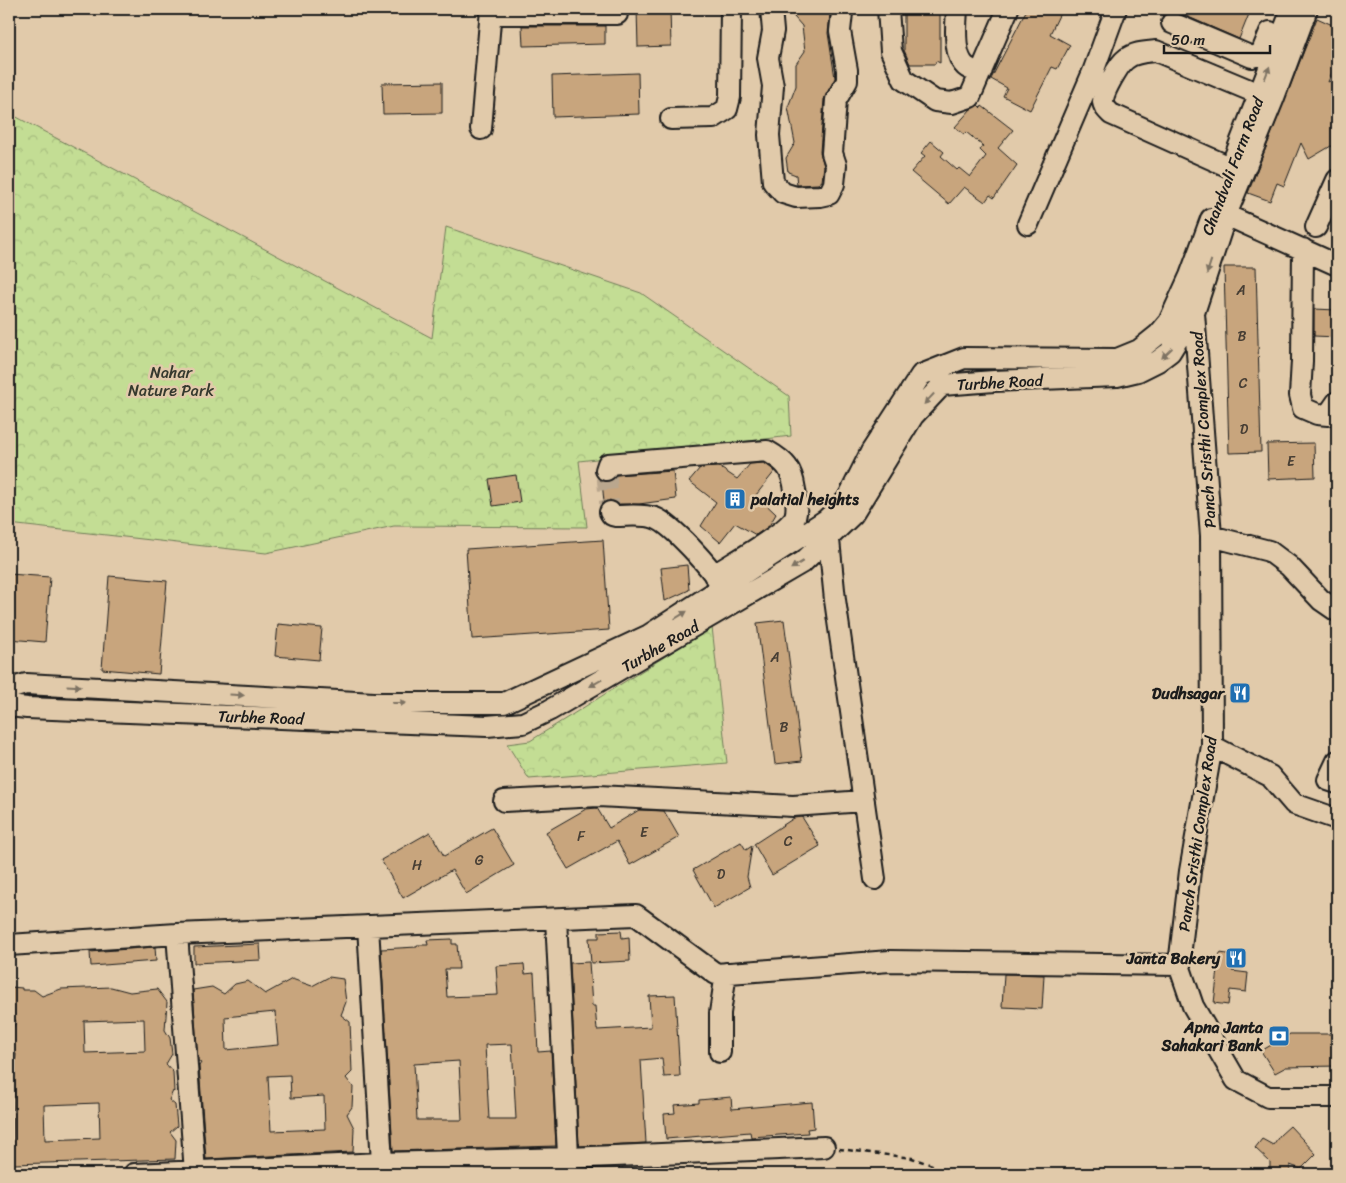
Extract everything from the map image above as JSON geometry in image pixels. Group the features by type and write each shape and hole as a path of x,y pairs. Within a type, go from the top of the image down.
{"street":[{"path":"733,9 733,104"},
{"path":"670,120 713,118 726,109 730,97 733,9"},
{"path":"771,9 773,31 768,58 773,86 769,135 773,182 783,193 796,197 829,194 834,184 836,165 832,153 836,100 847,81 847,70 840,31 842,13 840,9"},
{"path":"888,9 891,51 904,80 934,101 952,102 970,97 1008,9"},
{"path":"956,9 955,43 963,64 971,70 982,70"},
{"path":"1028,224 1093,72 1116,9"},
{"path":"1172,23 1252,57 1278,49 1278,9"},
{"name":"Chandvali Farm Road","path":"955,361 964,358 1117,359 1139,350 1159,334 1169,322 1237,170 1266,97 1278,49 1292,9"},
{"name":"Chandvali Farm Road","path":"1278,49 1307,9"},
{"path":"481,129 491,12 617,14"},
{"path":"1237,170 1111,114 1104,107 1102,99 1114,74 1125,59 1140,52 1156,51 1266,97"},
{"name":"Chandvali Farm Road","path":"1194,313 1226,215 1237,170"},
{"path":"1316,227 1337,180"},
{"path":"1226,215 1337,264"},
{"path":"1303,249 1300,395 1303,408 1317,414 1328,415 1337,402"},
{"name":"Panch Sristhi Complex Road","path":"1182,292 1194,313 1211,536 1212,746 1190,871 1179,964 1193,1006 1236,1080 1268,1098 1337,1097"},
{"name":"Turbhe Road","path":"9,706 487,726 524,723 550,710 654,641 723,589 803,562 828,529 853,514 913,416 942,385 1117,376 1138,371 1158,361 1170,352 1194,313"},
{"path":"876,879 834,591 828,529 847,500 871,452 921,375 955,361 962,384"},
{"path":"606,470 608,464 767,451 783,462 792,475 797,504 795,516 784,530 723,589 674,530 648,516 616,516 610,512"},
{"path":"1211,536 1269,551 1289,566 1321,600 1337,611"},
{"path":"9,689 26,684 374,703 504,703 654,641"},
{"path":"513,699 524,723"},
{"path":"1212,746 1270,776 1294,804 1337,819"},
{"path":"1337,761 1328,780 1337,783"},
{"path":"504,801 598,796 793,806 864,801"},
{"path":"9,945 177,934 636,915 716,974 890,961 1179,964"},
{"path":"556,919 569,1166"},
{"path":"368,926 382,1163"},
{"path":"177,934 195,1172"},
{"path":"720,1052 720,1014 726,973"},
{"path":"134,1174 382,1163 569,1166 824,1147"}],"path":[{"path":"824,1147 912,1158 932,1165 933,1174"}],"green space":[{"name":"Nahar Nature Park","path":"9,113 432,338 446,227 641,293 789,396 791,436 579,461 587,527 394,526 266,553 9,524"},
{"path":"712,627 727,763 529,779 507,744 530,741"}],"building":[{"path":"637,9 670,9 671,46 638,47"},
{"path":"787,9 828,9 830,15 828,33 835,78 824,99 820,152 824,166 822,181 818,184 797,185 796,175 788,172 786,158 795,143 788,107 796,86 796,64 805,51 802,26"},
{"path":"904,9 940,9 940,63 936,61 935,64 910,64 904,50"},
{"path":"1027,9 1062,9 1050,34 1070,45 1057,69 1052,67 1030,110 1003,96 1007,88 991,79"},
{"path":"1156,9 1251,9 1239,39 1177,12 1165,13"},
{"path":"1317,18 1337,27 1337,39 1333,50 1337,52 1337,60 1328,82 1337,78 1337,148 1331,146 1309,159 1301,143 1284,186 1277,183 1270,201 1248,193"},
{"path":"522,26 605,26 605,44 523,46"},
{"path":"638,73 639,114 553,117 552,76"},
{"path":"442,82 442,113 383,114 382,83"},
{"path":"978,105 981,108 982,106 1013,130 998,148 1017,165 994,198 990,195 985,202 964,187 949,204 911,172 925,156 921,153 931,141 944,152 941,156 957,170 959,168 970,177 986,156 980,150 983,146 966,132 964,134 955,127 971,109"},
{"path":"1224,267 1256,267 1261,452 1229,453"},
{"path":"1314,309 1337,310 1337,337 1314,336"},
{"path":"1314,443 1315,477 1268,479 1267,444"},
{"name":"palatial heights","path":"764,463 775,471 756,495 776,514 769,526 756,535 735,523 720,542 701,526 716,502 689,481 700,468 719,467 737,479 750,464"},
{"path":"673,471 676,499 639,504 618,504 610,500 604,502 602,481 609,481 616,475"},
{"path":"516,475 520,502 493,506 489,479"},
{"path":"603,540 609,630 472,639 466,549"},
{"path":"687,565 689,590 665,601 661,568"},
{"path":"9,574 50,577 45,642 9,639"},
{"path":"109,576 167,581 159,674 102,669"},
{"path":"784,620 802,761 775,764 757,623"},
{"path":"278,624 322,628 319,660 275,656"},
{"path":"597,808 609,828 639,810 664,811 679,837 630,865 617,841 568,869 546,832 586,809"},
{"path":"802,817 820,846 772,875 754,844 794,818"},
{"path":"492,828 514,865 466,894 452,870 403,898 381,860 430,832 444,856"},
{"path":"741,842 746,850 752,846 747,877 750,887 714,908 693,870"},
{"path":"621,931 622,938 629,937 630,961 591,963 589,938 599,938 599,932"},
{"path":"452,939 452,944 457,944 459,969 445,969 447,997 498,995 496,966 524,964 525,974 534,973 538,1052 551,1051 556,1146 393,1151 381,949 428,945 427,940","holes":["512,1044 516,1119 489,1119 485,1045","459,1061 462,1120 417,1120 414,1064"]},
{"path":"260,944 261,960 194,963 194,947"},
{"path":"155,947 156,961 91,966 90,952"},
{"path":"1220,953 1234,955 1232,971 1248,973 1246,992 1230,990 1228,1005 1214,1003"},
{"path":"589,962 592,1006 595,1006 597,1030 651,1027 649,996 675,995 680,1076 664,1077 662,1058 641,1060 646,1143 579,1146 570,963"},
{"path":"1004,974 1044,975 1042,1009 1002,1007"},
{"path":"329,977 343,979 346,1002 341,1015 350,1022 352,1072 346,1078 353,1087 352,1107 347,1114 354,1128 353,1152 206,1159 199,1066 201,1063 198,1061 193,990 212,987 224,994 235,984 248,981 265,994 292,979 312,986","holes":["275,1012 278,1045 226,1050 225,1017","290,1075 291,1098 324,1096 325,1129 271,1131 268,1076"]},
{"path":"11,987 22,988 22,990 34,990 42,996 61,989 111,987 130,992 157,989 167,1002 165,1030 170,1038 172,1054 166,1064 173,1072 174,1092 169,1100 175,1105 177,1126 170,1132 176,1140 175,1159 13,1164 13,1083 16,1054 9,1046 9,1039 16,1021 9,1014","holes":["144,1019 145,1051 85,1053 84,1021","99,1103 100,1138 45,1140 44,1105"]},
{"path":"1290,1034 1337,1034 1337,1066 1286,1067 1275,1073 1261,1051"},
{"path":"731,1097 732,1109 812,1102 814,1128 807,1129 808,1133 751,1137 750,1132 666,1139 664,1114 675,1113 674,1105"},
{"path":"1290,1126 1316,1154 1301,1169 1290,1165 1290,1174 1270,1174 1270,1162 1255,1148 1262,1139 1273,1145"}],"tunnel":[{"path":"606,470 610,512"}],"place":[{"name":"palatial heights","path":"735,499"},
{"name":"Dudhsagar","path":"1240,693"},
{"name":"Janta Bakery","path":"1236,958"},
{"name":"Apna Janta Sahakari Bank","path":"1279,1036"}]}
